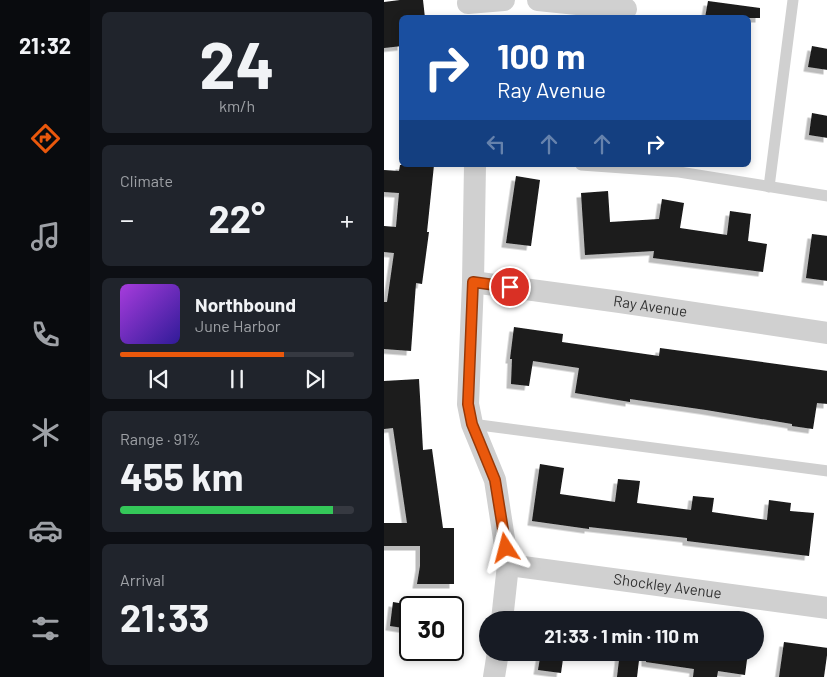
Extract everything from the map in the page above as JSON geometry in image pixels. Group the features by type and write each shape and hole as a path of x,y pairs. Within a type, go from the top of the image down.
{"street":[{"path":"468,7 504,0"},
{"path":"538,0 626,9"},
{"path":"475,167 468,404 472,424 495,480 508,565 503,611"},
{"name":"Ray Avenue","path":"473,282 827,333"},
{"name":"Shockley Avenue","path":"508,565 827,608"},
{"path":"494,677 497,661"}],"lane":[{"path":"769,187 793,0"},
{"path":"609,167 680,172 827,196"},
{"path":"472,424 827,471"}],"building":[{"path":"423,0 425,15 399,15 399,46 384,48 384,2"},
{"path":"708,1 760,8 760,18 751,18 751,15 706,15"},
{"path":"812,46 828,49 828,70 808,67"},
{"path":"812,113 828,116 828,138 809,135"},
{"path":"400,167 434,167 427,232 429,232 422,284 416,283 411,351 384,349 384,302 387,302 394,253 384,252 384,226 396,227 399,193 384,192 384,170 399,171"},
{"path":"516,176 540,180 531,246 506,243"},
{"path":"608,191 610,222 659,219 662,199 684,203 680,228 727,235 730,211 751,214 748,241 767,244 763,272 653,258 654,251 585,255 581,193"},
{"path":"812,234 828,236 828,281 806,278"},
{"path":"514,327 563,334 562,342 659,356 660,348 828,371 828,404 817,403 813,429 706,410 630,399 630,402 575,393 579,368 533,361 529,386 511,384 512,359 510,359"},
{"path":"419,379 423,450 432,449 443,528 454,528 454,584 417,584 420,566 420,546 384,546 384,523 407,523 393,428 384,429 384,381"},
{"path":"540,464 564,468 560,494 615,502 618,479 640,481 637,503 691,510 693,496 714,498 712,512 767,520 769,500 791,503 790,511 814,513 809,556 687,541 687,538 589,527 589,529 532,521"},
{"path":"393,602 399,603 399,627 390,626"},
{"path":"784,642 828,648 824,677 779,677"},
{"path":"540,661 563,661 561,673 538,670"},
{"path":"619,661 639,661 637,677 617,677"},
{"path":"747,661 745,675 718,671 717,677 693,677 694,669 646,662"}],"route":[{"path":"506,548 495,480 472,424 468,404 473,282 510,287"}]}
